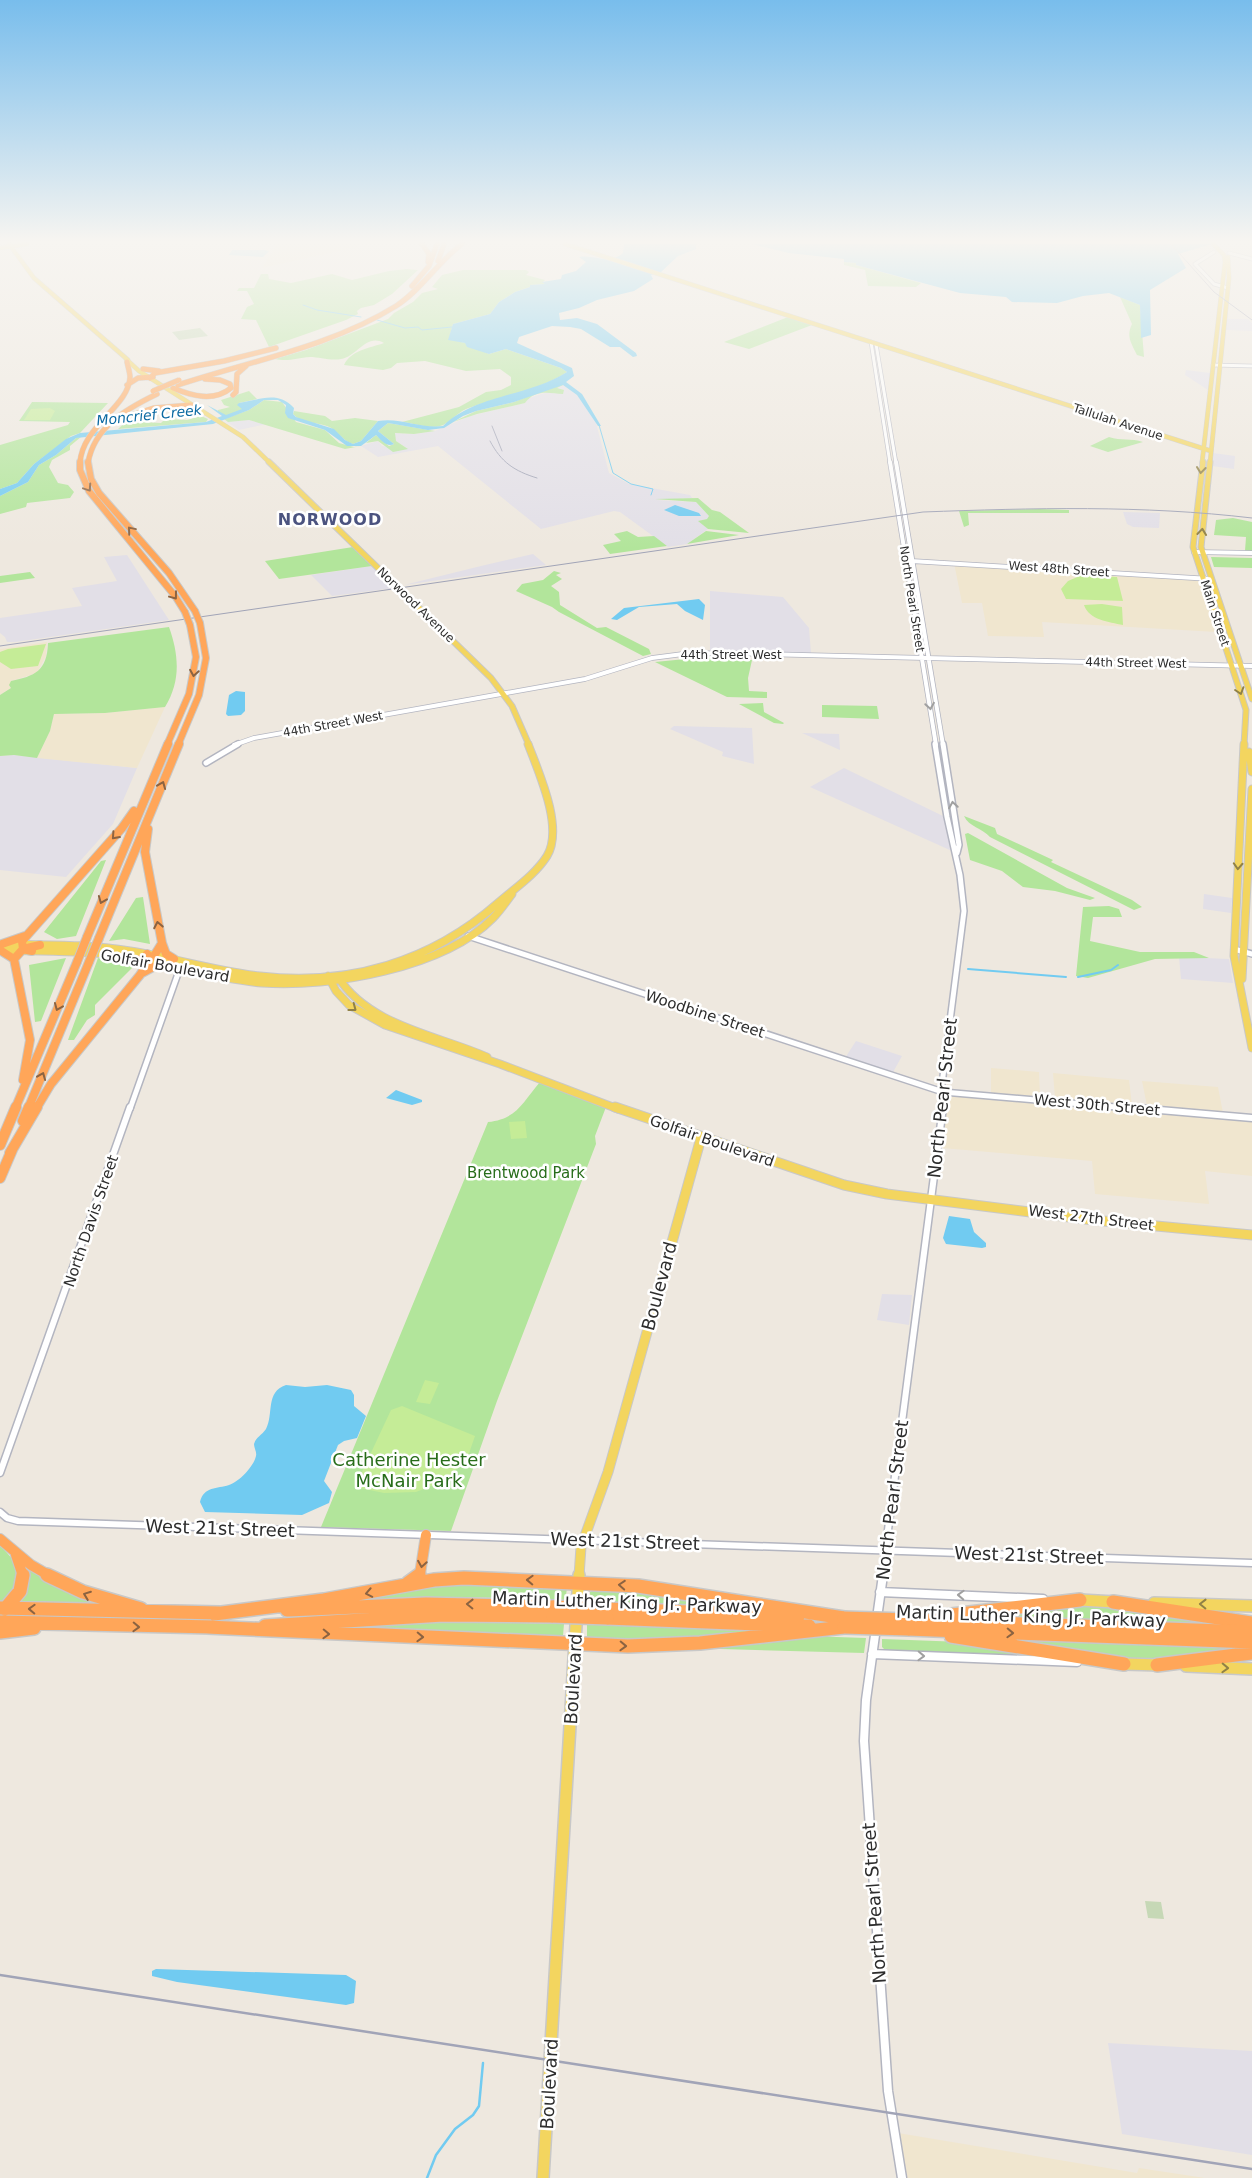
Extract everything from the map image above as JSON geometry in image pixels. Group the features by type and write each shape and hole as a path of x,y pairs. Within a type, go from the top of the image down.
{"highway":[{"path":"94,430 118,409 155,392 293,346"},
{"path":"127,385 133,380 166,371 231,360 296,346"},
{"path":"179,384 279,350"},
{"path":"233,395 236,392 239,370 279,350"},
{"path":"0,1145 194,679 196,650 185,612 162,580 83,482 79,463 85,442 124,396 129,370 126,360"},
{"path":"143,369 166,371"},
{"path":"215,379 226,381 231,386 223,393 207,396 191,395 179,384 215,379"},
{"path":"236,388 243,389"},
{"path":"0,1178 153,808 203,680 206,651 200,623 194,610 172,579 94,484 88,465 96,441 107,427 129,408 155,392"},
{"path":"107,427 138,412 191,405"},
{"path":"175,406 197,408"},
{"path":"14,959 28,934 122,828 151,781"},
{"path":"140,975 153,967 170,962 162,943 145,852 153,808"},
{"path":"0,947 28,934"},
{"path":"10,1153 51,1084 140,975 148,957 160,951 162,943"},
{"path":"21,948 40,945"},
{"path":"0,947 14,959 30,1040 17,1105"},
{"path":"21,948 32,951"},
{"path":"405,1585 420,1574 426,1535"},
{"path":"2,1609 19,1593 24,1576 17,1556 3,1542"},
{"path":"3,1542 48,1576 77,1591 105,1601 168,1614"},
{"path":"214,1614 324,1600 405,1585 464,1578 579,1582 655,1588 844,1622"},
{"path":"928,1620 943,1616 1080,1600"},
{"path":"1113,1602 1252,1623"},
{"name":"Martin Luther King Jr. Parkway","path":"2,1609 214,1614 426,1604 553,1612 908,1624 1252,1642"},
{"name":"Martin Luther King Jr. Parkway","path":"0,1622 207,1627 290,1625 443,1615 553,1612"},
{"name":"Martin Luther King Jr. Parkway","path":"908,1624 928,1620 1252,1632"},
{"path":"207,1627 628,1646 678,1645 844,1622"},
{"path":"0,1632 67,1624"},
{"path":"908,1624 1124,1664"},
{"path":"1157,1665 1252,1653"}],"main road":[{"path":"110,346 126,360"},
{"name":"Tallulah Avenue","path":"881,346 1210,452"},
{"name":"Main Street","path":"1215,346 1194,537 1194,552 1246,710 1234,949 1252,1048"},
{"name":"Main Street","path":"1221,346 1201,542 1202,552 1252,699"},
{"name":"Norwood Avenue","path":"126,360 143,369 151,376 179,384 213,416"},
{"name":"Norwood Avenue","path":"126,360 191,405 223,422 254,447 504,692 519,721 552,818 554,838 546,857 515,890"},
{"path":"1208,406 1210,421 1214,423"},
{"path":"1245,741 1249,745 1252,772"},
{"name":"Main Street","path":"1242,986 1248,953 1252,789"},
{"path":"338,978 422,953 464,931 515,890"},
{"path":"329,979 377,974 413,962 468,936 481,927 504,905 515,890"},
{"path":"481,927 482,923 492,914 490,910"},
{"name":"Golfair Boulevard","path":"40,945 109,948 170,962 234,973 279,978 329,979"},
{"path":"0,947 21,948"},
{"name":"Golfair Boulevard","path":"32,951 148,957"},
{"name":"Golfair Boulevard","path":"170,962 180,968 260,982 329,979"},
{"name":"Golfair Boulevard","path":"338,978 354,999 378,1014 470,1049 500,1064"},
{"name":"Golfair Boulevard","path":"329,979 344,1001 367,1017 451,1049 500,1064 701,1138 844,1185 930,1200"},
{"name":"Boulevard","path":"543,2178 574,1644 583,1540 608,1472 701,1138"},
{"name":"West 27th Street","path":"930,1200 1093,1220 1252,1235"},
{"path":"1080,1600 1252,1606"},
{"path":"1124,1664 1252,1669"}],"street":[{"name":"North Pearl Street","path":"873,346 947,817 952,845 957,854 964,894 964,911 946,1046 944,1099 866,1700 864,1741 888,2091 892,2126 902,2178"},
{"name":"North Pearl Street","path":"873,346 929,658 956,823 959,845 957,854"},
{"path":"1213,365 1252,366"},
{"path":"1194,552 1252,553"},
{"name":"West 48th Street","path":"906,561 1211,579"},
{"name":"44th Street West","path":"206,763 227,749 254,738 585,679 637,662 683,654 1252,666"},
{"name":"Woodbine Street","path":"468,936 943,1092"},
{"path":"1234,949 1248,953"},
{"path":"180,968 187,966 228,974 234,973"},
{"name":"North Davis Street","path":"0,1473 180,968"},
{"name":"West 30th Street","path":"943,1092 1252,1118"},
{"name":"West 21st Street","path":"0,1512 7,1518 18,1521 1252,1564"},
{"path":"880,1592 1080,1600"},
{"path":"872,1654 1124,1664"}],"shaded area":[{"path":"1186,370 1210,373 1208,390 1185,375"},
{"path":"563,385 577,395 595,419 609,473 629,484 690,495 692,498 656,500 696,502 709,516 707,519 699,521 708,529 687,544 668,547 620,512 614,511 541,529 438,446 378,457 361,446 378,441 382,446 407,448 396,441 394,433 414,434 435,431 470,416 525,403 529,398"},
{"path":"248,420 267,424 239,430 227,422"},
{"path":"1213,453 1235,456 1234,469 1212,466"},
{"path":"1123,512 1160,513 1159,528 1133,527 1127,524"},
{"path":"533,554 546,565 404,585 481,566"},
{"path":"127,555 169,620 15,642 7,642 0,633 0,618 82,606 72,588 117,581 104,557"},
{"path":"954,563 1199,580 1217,632 1042,622 1044,637 988,636 982,603 962,603"},
{"path":"372,566 394,588 332,596 311,575"},
{"path":"710,591 783,597 809,628 811,653 710,652"},
{"path":"47,642 46,656 37,673 11,681 11,688 0,695 0,649"},
{"path":"165,707 137,768 37,758 50,731 54,714 105,713"},
{"path":"674,726 752,728 754,764 722,756 723,752 670,729"},
{"path":"802,733 839,734 840,750"},
{"path":"14,755 137,768 113,824 66,877 0,870 0,756"},
{"path":"844,768 945,817 952,851 810,787"},
{"path":"1204,894 1232,898 1231,913 1203,909"},
{"path":"1179,957 1229,959 1233,983 1181,979"},
{"path":"856,1041 902,1056 892,1074 845,1058"},
{"path":"991,1068 1039,1072 1040,1097 991,1093"},
{"path":"1053,1073 1129,1080 1132,1105 1055,1098"},
{"path":"1142,1081 1218,1087 1223,1113 1147,1106"},
{"path":"951,1095 1252,1121 1252,1176 1205,1171 1209,1204 1095,1194 1092,1161 942,1148 948,1098"},
{"path":"882,1294 912,1295 909,1325 877,1320"},
{"path":"1108,2043 1252,2051 1252,2155 1122,2134"},
{"path":"898,2133 1137,2173 1139,2168 1205,2178 907,2178"}],"green space":[{"path":"318,346 363,346 341,359 333,360 310,357 288,360 275,359"},
{"path":"375,346 471,346 489,354 506,349 561,368 567,372 530,389 478,404 459,413 443,425 431,427 402,422 459,407 486,392 501,390 511,385 511,377 500,369 466,371 425,361 397,363 391,368 383,370 344,365 351,356"},
{"path":"737,346 758,346 749,349"},
{"path":"1132,346 1143,346 1144,357 1137,355"},
{"path":"557,385 563,385 557,388 564,390 563,394 538,394 525,403 477,414 453,422 476,411 514,402"},
{"path":"249,391 257,399 239,403 243,409 226,416 218,412 218,410 230,407 224,405 221,400"},
{"path":"264,400 282,402 296,422 325,430 339,443 354,447 361,446 345,449 249,420 228,422 224,419 249,410"},
{"path":"32,402 108,403 80,433 71,436 34,464 17,483 0,489 0,445 68,425 70,422 19,421"},
{"path":"50,408 55,411 50,420 24,420 31,409"},
{"path":"294,411 325,416 332,421 355,418 378,421 361,441 353,444 327,426 300,420 293,414"},
{"path":"138,416 147,418 142,422 161,423 165,419 187,420 201,416 208,419 206,422 118,429 128,420"},
{"path":"388,423 435,431 414,434 395,433 396,441 408,449 393,452 378,441 366,443 376,435 389,446 394,444 378,431"},
{"path":"81,437 70,446 70,450 52,460 49,467 58,483 68,485 74,492 70,498 27,503 26,507 0,514 0,496 28,482 39,465 56,455 76,438"},
{"path":"1109,437 1143,442 1108,452 1090,446"},
{"path":"698,498 712,510 720,512 749,533 708,529 698,521 707,519 709,516 696,502 655,499"},
{"path":"1069,510 1069,513 968,513 969,525 964,527 959,511"},
{"path":"1233,518 1252,522 1252,551 1245,551 1246,537 1214,535 1216,520"},
{"path":"627,531 638,537 654,536 667,546 610,554 603,545 621,541 614,534"},
{"path":"706,531 739,535 687,544"},
{"path":"353,547 372,566 279,579 265,561"},
{"path":"1211,557 1252,558 1252,568 1214,567"},
{"path":"554,571 561,573 556,575 562,579 551,586 559,592 560,605 597,628 606,627 649,649 651,654 643,656 552,607 516,591 522,584 543,580"},
{"path":"30,572 35,578 0,583 0,576"},
{"path":"1082,575 1117,577 1123,601 1066,599 1061,589 1068,581"},
{"path":"1102,604 1122,607 1123,625 1095,617 1090,614 1084,605"},
{"path":"169,627 175,648 177,668 174,687 165,707 105,713 54,714 50,731 37,758 14,755 0,756 0,695 11,688 9,685 11,681 27,677 38,671 45,660 48,643"},
{"path":"46,644 38,666 11,669 0,662 0,652 8,649"},
{"path":"696,658 752,660 748,678 749,691 767,692 767,698 727,697 655,662"},
{"path":"763,703 764,712 783,724 774,723 739,704"},
{"path":"822,705 877,706 879,719 822,717"},
{"path":"964,816 995,828 997,834 1053,860 1051,862 1132,900 1142,907 1134,910 990,837 969,823"},
{"path":"968,833 1067,888 1095,898 1090,900 1055,891 1023,887 1002,871 970,860 965,834"},
{"path":"106,860 76,936 57,939 44,932 101,861"},
{"path":"143,897 150,944 124,939 109,941 136,898"},
{"path":"1109,906 1119,909 1122,917 1093,917 1090,941 1140,952 1194,952 1209,958 1155,959 1088,978 1076,976 1083,907"},
{"path":"66,958 41,1021 35,1022 29,965"},
{"path":"98,958 134,966 95,1005 95,1015 87,1020 74,1040 68,1040"},
{"name":"Catherine Hester McNair Park","path":"540,1082 606,1107 595,1136 596,1144 497,1401 451,1531 321,1527 488,1122 512,1114"},
{"path":"525,1121 527,1138 511,1139 509,1122"},
{"path":"425,1380 439,1383 430,1404 416,1402"},
{"path":"402,1406 475,1436 467,1459 444,1481 416,1492 384,1493 355,1487 391,1410"},
{"path":"0,1545 16,1563 19,1583 7,1601 0,1601"},
{"path":"22,1561 102,1604 14,1603 27,1572"},
{"path":"442,1581 567,1589 565,1600 416,1598 327,1603"},
{"path":"621,1588 758,1608 590,1601 590,1592 593,1590"},
{"path":"1083,1605 1122,1606 1252,1628 1146,1621 978,1616"},
{"path":"435,1621 564,1624 563,1636 339,1629"},
{"path":"587,1624 788,1629 685,1641 587,1639"},
{"path":"807,1636 866,1638 864,1653 686,1648"},
{"path":"997,1638 1252,1647 1175,1658 1149,1659 1073,1652"},
{"path":"882,1639 963,1642 1069,1658 886,1651 882,1647"},
{"path":"1145,1901 1161,1902 1164,1919 1148,1918"}],"water":[{"path":"466,346 523,346 572,368 574,376 566,382 582,394 601,426 598,426 577,395 563,385 514,402 476,411 463,416 444,428 428,430 388,423 378,431 394,444 391,445 384,443 376,435 361,446 347,446 325,430 288,418 285,413 286,405 278,400 264,400 249,410 213,424 76,438 56,455 39,465 28,482 0,496 0,489 17,483 34,464 66,439 80,433 206,422 222,416 207,405 226,415 242,409 237,405 239,403 268,398 281,399 288,402 294,408 293,414 296,417 334,429 345,440 353,444 361,441 378,421 386,420 427,426 443,426 456,416 486,401 536,386 567,372 561,368 506,349 489,354"},
{"path":"608,346 626,346 637,356 633,357 620,347"},
{"path":"675,505 699,513 701,516 679,516 664,510"},
{"path":"699,599 705,605 703,620 685,611 677,604 639,607 617,620 611,619 624,608"},
{"path":"236,691 245,692 245,711 241,715 228,716 226,714 229,695"},
{"path":"396,1090 422,1100 422,1102 412,1105 386,1098"},
{"path":"949,1216 970,1219 974,1232 986,1243 986,1247 946,1244 943,1238"},
{"path":"286,1385 305,1387 327,1385 351,1390 354,1395 354,1406 366,1416 357,1438 344,1441 338,1445 324,1481 332,1492 329,1503 302,1515 205,1512 200,1502 205,1493 233,1483 249,1469 255,1460 254,1444 266,1429 275,1393 279,1388"},
{"path":"156,1969 346,1975 356,1981 354,2003 346,2005 177,1982 152,1976 152,1971"}],"waterway":[{"path":"599,425 613,473 631,484 653,489 651,495"},
{"path":"1078,977 1111,970 1118,965"},
{"path":"968,969 1066,977"},
{"path":"427,2178 436,2155 455,2129 473,2115 479,2106 483,2063"}],"railway":[{"path":"492,426 502,451"},
{"path":"490,441 499,455 509,465 537,478"},
{"path":"0,646 923,512 1005,509 1129,509 1252,518"},
{"path":"0,1975 1252,2169"}],"district":[{"name":"NORWOOD","path":"330,519"}],"water label":[{"name":"Moncrief Creek","path":"149,415"}],"park label":[{"name":"Brentwood Park","path":"526,1173"}]}
